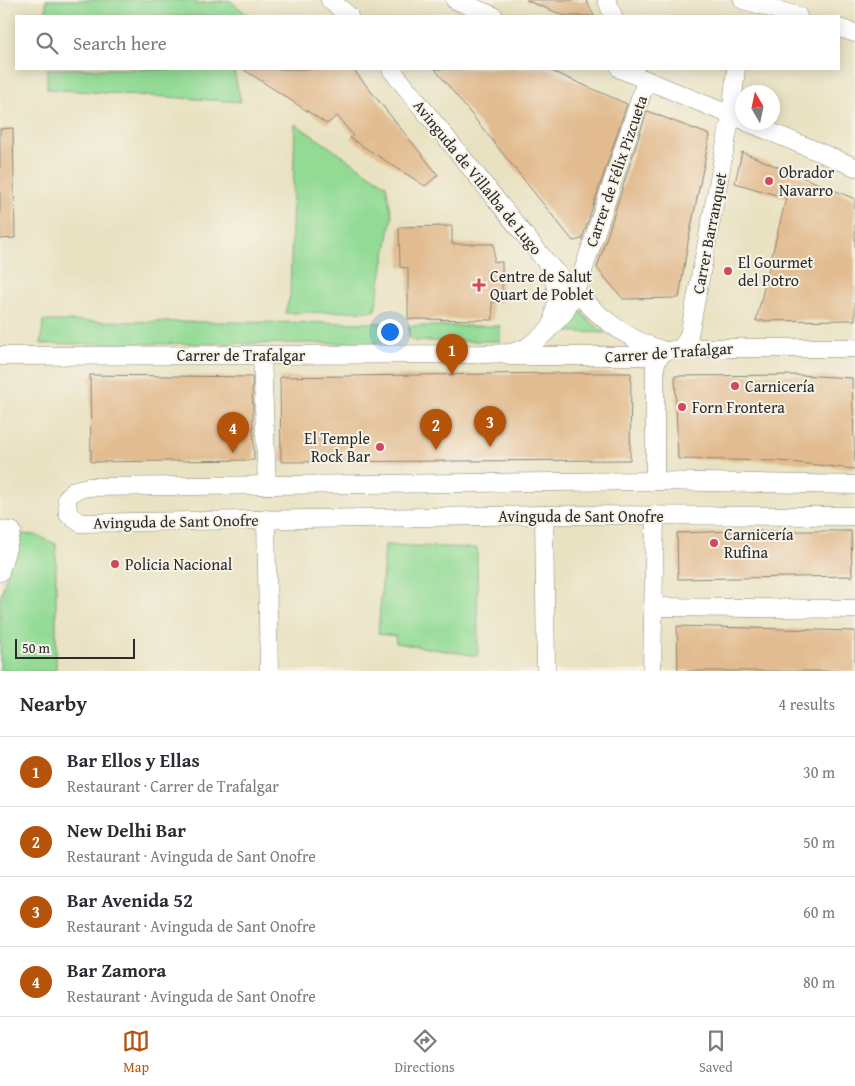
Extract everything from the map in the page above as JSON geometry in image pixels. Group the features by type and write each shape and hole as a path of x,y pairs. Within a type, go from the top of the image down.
{"street":[{"path":"330,0 348,15"},
{"path":"455,0 492,15"},
{"path":"607,0 613,15"},
{"path":"741,15 743,0 795,15"},
{"path":"840,28 855,33"},
{"name":"Avinguda de Villalba de Lugo","path":"392,70 548,264 574,292 617,330 646,346 664,351"},
{"path":"622,70 735,118"},
{"name":"Carrer Barranquet","path":"736,70 737,85"},
{"name":"Carrer de Félix Pizcueta","path":"574,292 644,88 652,82"},
{"name":"Carrer Barranquet","path":"682,348 689,335 738,130"},
{"path":"765,130 855,166"},
{"path":"548,264 554,276 558,294 553,322"},
{"name":"Carrer de Trafalgar","path":"0,356 510,353 526,348 543,335 553,322 565,312 574,292"},
{"name":"Carrer de Trafalgar","path":"483,354 545,358 644,356 682,348 855,348"},
{"path":"655,481 655,366 658,358 664,351"},
{"path":"262,355 267,485"},
{"name":"Avinguda de Sant Onofre","path":"855,485 655,481 88,487 75,490 67,498 68,514 80,523 544,515 855,516"},
{"path":"544,515 546,671"},
{"path":"652,671 655,515"},
{"path":"266,519 269,671"},
{"path":"0,530 12,531 0,572"},
{"path":"653,607 855,609"}],"green space":[{"path":"46,0 194,0 196,4 229,0 248,15 46,15"},
{"path":"47,70 235,70 241,102 47,89"},
{"path":"295,124 386,185 392,216 375,311 285,313 290,296"},
{"path":"576,306 588,320 605,333 552,331"},
{"path":"43,321 390,323 395,343 41,344"},
{"path":"409,326 500,326 500,341 414,341 409,337"},
{"path":"17,534 35,535 56,544 56,671 0,671 0,600"},
{"path":"385,545 477,548 478,656 396,643 395,636 378,634"}],"building":[{"path":"526,0 586,0 594,15 563,15"},
{"path":"245,70 354,70 438,175 425,186 350,138 353,135 337,116 327,124"},
{"path":"436,70 549,70 627,104 582,239 573,241"},
{"path":"647,111 710,135 688,242 679,298 623,299 597,268"},
{"path":"13,128 15,238 0,239 0,129"},
{"path":"742,152 855,199 855,320 756,321 786,198 735,183"},
{"path":"452,226 452,244 494,244 494,262 502,262 502,302 492,302 493,320 408,319 408,268 400,267 399,227"},
{"path":"631,373 630,460 281,462 280,377"},
{"path":"90,375 252,377 254,460 91,462"},
{"path":"800,375 852,378 855,469 780,461 678,459 675,376"},
{"path":"851,531 852,576 678,579 677,533"},
{"path":"677,626 855,631 855,671 678,671"}],"place":[{"name":"Obrador Navarro","path":"769,181"},
{"name":"El Gourmet del Potro","path":"728,271"},
{"name":"Centre de Salut Quart de Poblet","path":"479,285"},
{"name":"Bar Ellos y Ellas","path":"452,375"},
{"name":"Carnicería","path":"735,386"},
{"name":"Forn Frontera","path":"682,407"},
{"name":"El Temple Rock Bar","path":"380,447"},
{"name":"Bar Avenida 52","path":"490,447"},
{"name":"New Delhi Bar","path":"436,450"},
{"name":"Bar Zamora","path":"233,453"},
{"name":"Carnicería Rufina","path":"714,543"},
{"name":"Policia Nacional","path":"115,564"}]}
